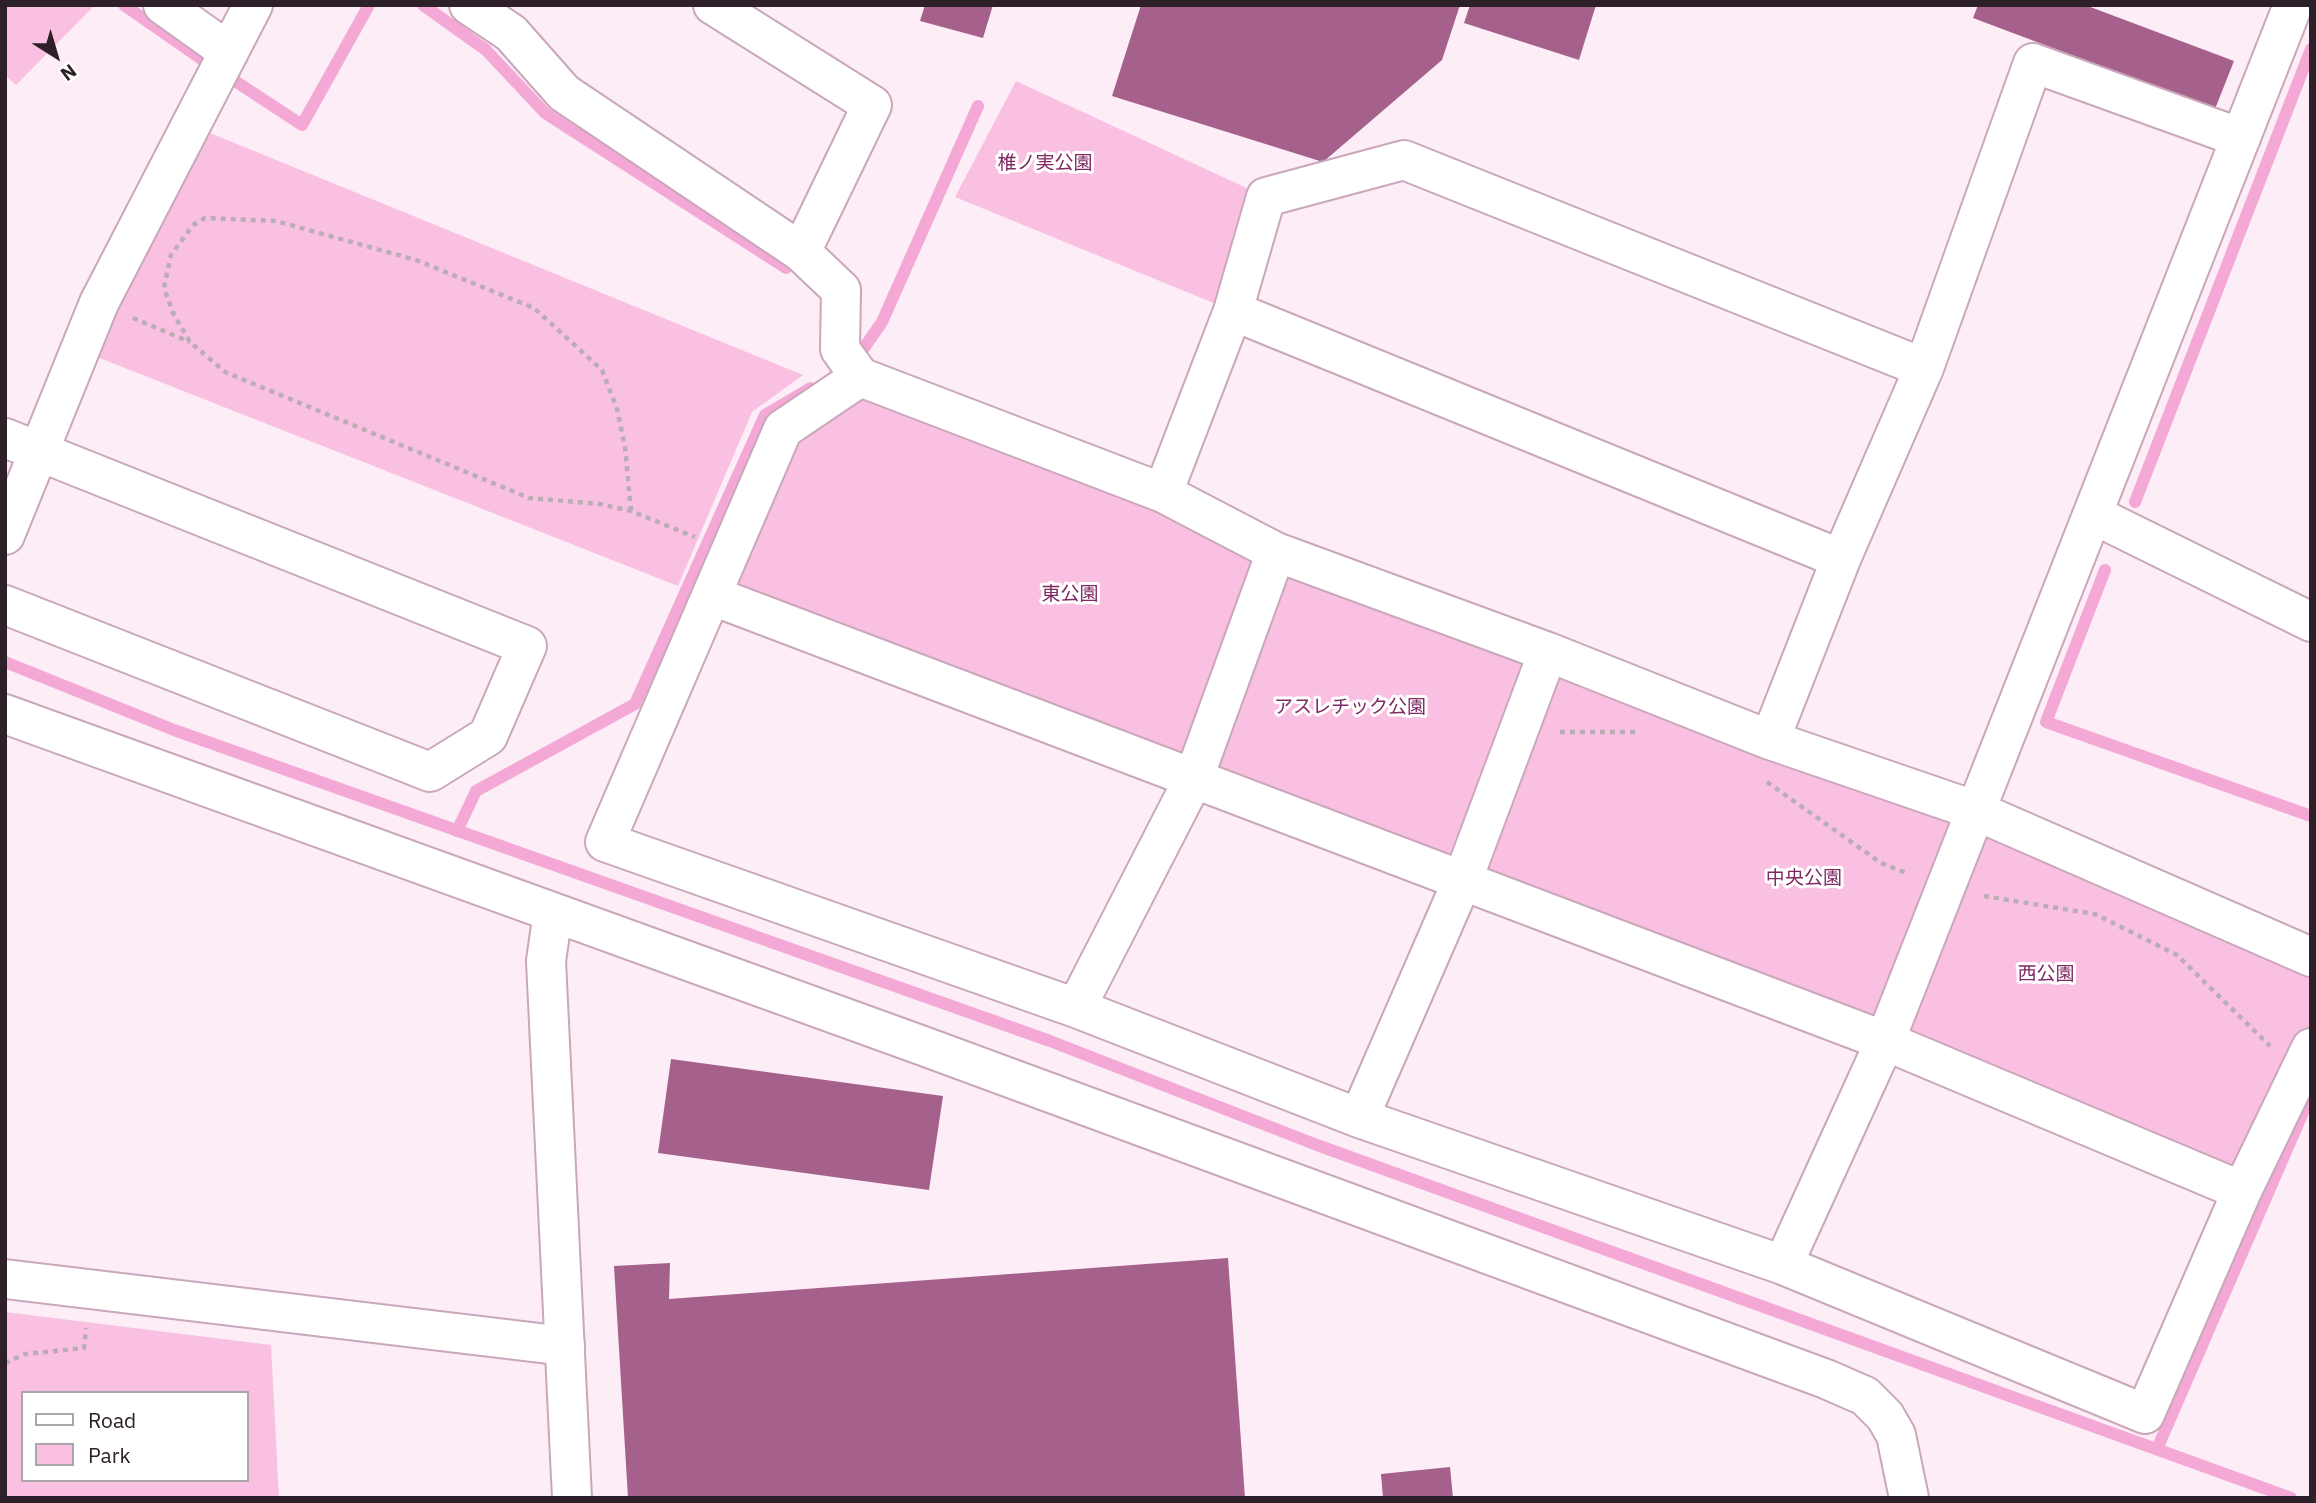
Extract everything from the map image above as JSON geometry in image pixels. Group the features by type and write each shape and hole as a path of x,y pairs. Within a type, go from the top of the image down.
{"street":[{"path":"163,5 229,52"},
{"path":"5,535 22,445 99,303 253,5"},
{"path":"469,5 510,33 564,93 801,252 841,290 840,349 860,377 1163,493 1276,552 1548,652 1770,740 1974,810 2311,957"},
{"path":"713,5 872,105 801,252"},
{"path":"1783,1265 1885,1041 1974,810 2094,515 2292,5"},
{"path":"1770,740 1841,559 1924,368 2033,63 2241,138"},
{"path":"1163,493 1233,311 1266,197 1404,160 1924,368"},
{"path":"1233,311 1841,559"},
{"path":"860,377 783,429 605,842 1076,1008 1359,1118 1783,1265 2144,1414 2242,1191 2311,1048"},
{"path":"5,605 430,772 488,736 527,646 22,445"},
{"path":"2094,515 2311,622"},
{"path":"1076,1008 1193,780 1276,552"},
{"path":"713,596 1885,1041 2242,1191"},
{"path":"1359,1118 1463,879 1548,652"},
{"path":"5,714 1826,1379 1865,1396 1885,1416 1896,1435 1909,1498"},
{"path":"553,912 546,961 572,1498"},
{"path":"5,1279 565,1346"}],"path":[{"path":"190,342 173,313 164,288 171,255 193,225 205,218 276,222 416,260 474,281 534,308 603,370 617,409 625,447 631,511"},
{"path":"99,303 190,342 225,372 528,498 600,504 631,511 677,530"},
{"path":"5,1363 25,1354 84,1348 90,1288"}],"green space":[{"path":"5,5 95,5 16,85 5,75"},
{"name":"椎ノ実公園","path":"1016,81 1266,197 1233,311 955,197"},
{"path":"210,133 803,375 752,412 678,586 97,357 124,291"},
{"path":"860,377 2311,957 2311,1048 2242,1191 713,596 783,429"},
{"path":"5,1312 271,1345 279,1498 5,1498"}],"building":[{"path":"925,5 993,5 983,38 920,21"},
{"path":"1141,5 1460,5 1442,60 1323,162 1112,96"},
{"path":"1470,5 1596,5 1579,60 1464,23"},
{"path":"1978,5 2085,5 2234,61 2215,109 1973,18"},
{"path":"671,1059 943,1096 929,1190 658,1153"},
{"path":"1228,1258 1245,1498 628,1498 614,1266 670,1263 669,1299"},
{"path":"1450,1467 1453,1498 1383,1498 1381,1474"}],"waterway":[{"path":"124,5 203,60"},
{"path":"235,81 302,125 369,5"},
{"path":"423,5 486,50 545,113 786,268"},
{"path":"2135,502 2311,49"},
{"path":"864,348 882,322 978,106"},
{"path":"457,831 476,791 635,704 765,415 811,388"},
{"path":"2105,570 2046,722 2311,816"},
{"path":"5,662 174,730 1050,1041 1317,1145 2291,1498"},
{"path":"2157,1449 2311,1094"}],"park label":[{"name":"東公園","path":"1070,595"},
{"name":"アスレチック公園","path":"1350,708"},
{"name":"中央公園","path":"1804,879"},
{"name":"西公園","path":"2046,975"}]}
